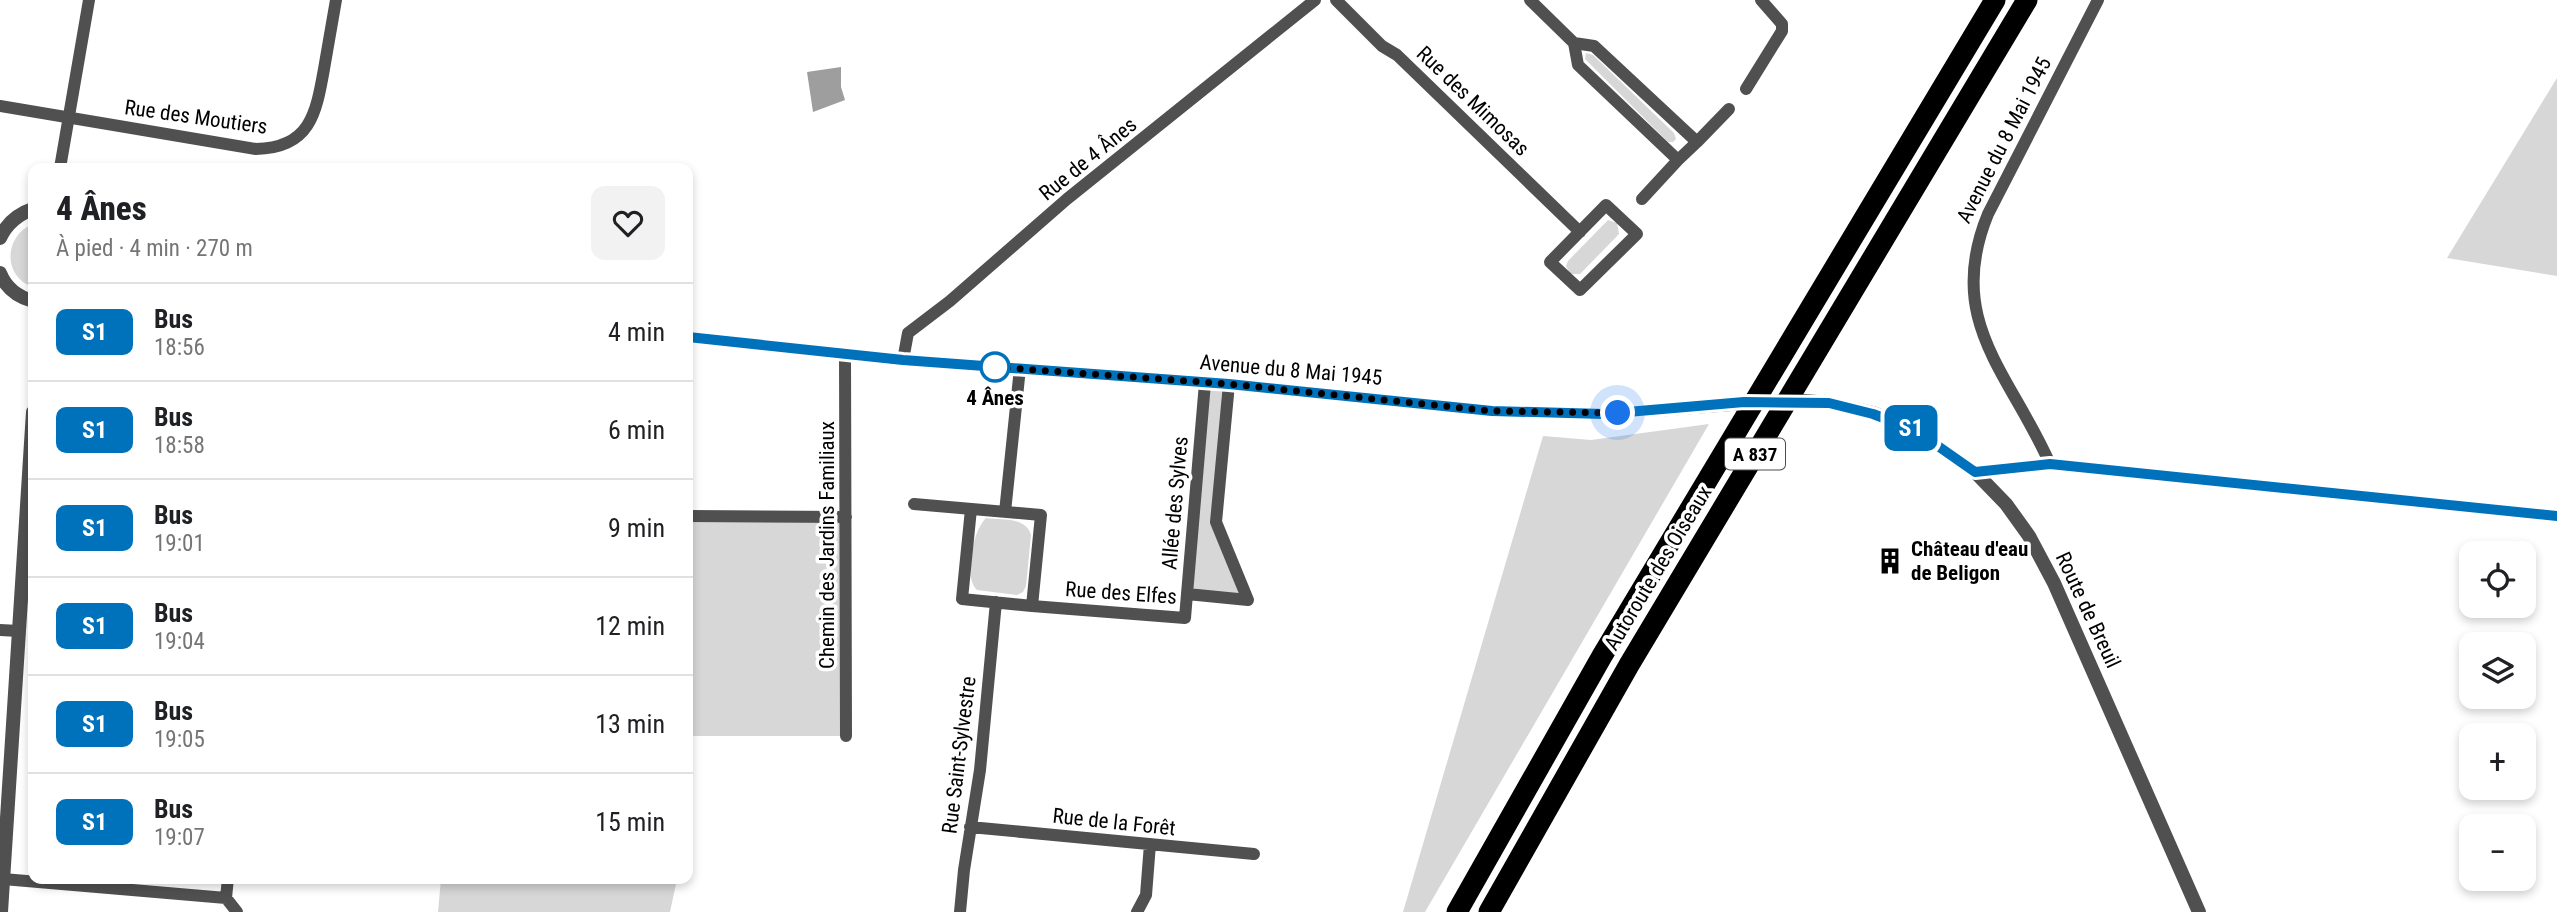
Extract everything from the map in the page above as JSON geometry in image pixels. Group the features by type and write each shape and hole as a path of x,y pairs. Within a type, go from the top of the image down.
{"highway":[{"name":"Autoroute des Oiseaux","path":"1457,912 1602,656 1995,0"},
{"name":"Autoroute des Oiseaux","path":"1489,912 1629,665 2027,0"}],"street":[{"path":"61,163 89,0"},
{"name":"Rue des Moutiers","path":"0,106 256,149 270,149 286,144 300,135 314,115 336,0"},
{"name":"Rue de 4 Ânes","path":"903,360 908,332 950,301 1067,199 1315,0"},
{"name":"Rue des Mimosas","path":"1336,0 1382,46 1397,55 1580,232"},
{"path":"1531,0 1574,43 1578,65 1678,160"},
{"path":"1746,89 1782,31 1782,24 1761,0"},
{"name":"Avenue du 8 Mai 1945","path":"2050,464 2034,429 1993,360 1972,297 1973,267 1977,241 1988,215 2098,0"},
{"path":"1574,43 1594,46 1697,142"},
{"path":"1642,199 1729,109"},
{"path":"1606,205 1637,234 1580,290 1550,262 1580,232 1606,205"},
{"path":"0,238 10,222 28,211"},
{"path":"0,273 5,284 28,300"},
{"name":"Avenue du 8 Mai 1945","path":"693,338 903,360 1229,384 1492,411 1604,414 1792,401 1848,407"},
{"name":"Chemin des Jardins Familiaux","path":"845,354 846,736"},
{"path":"1005,512 1020,368"},
{"name":"Allée des Sylves","path":"1205,383 1187,594 1248,600 1216,522 1229,384"},
{"name":"Route de Breuil","path":"1848,407 1915,430 1975,472 2006,504 2029,536 2054,583 2199,912"},
{"path":"1975,472 2050,464 2557,516"},
{"path":"914,503 1041,515 1032,606 962,599 971,509"},
{"path":"693,516 846,517"},
{"path":"1,912 19,631 28,591"},
{"name":"Rue des Elfes","path":"1032,606 1185,618 1187,594"},
{"name":"Rue Saint-Sylvestre","path":"960,912 980,770 996,602"},
{"path":"0,630 19,631"},
{"name":"Rue de la Forêt","path":"971,827 1254,854"},
{"path":"1137,912 1146,895 1150,844"},
{"path":"4,878 28,880"},
{"path":"71,884 226,898"},
{"path":"227,884 226,898 237,912"}],"shaded area":[{"path":"1586,53 1593,55 1674,133 1676,139 1668,142 1585,59"},
{"path":"841,67 841,87 845,100 813,112 807,72"},
{"path":"2557,78 2557,276 2447,258"},
{"path":"1608,220 1617,223 1619,234 1580,274 1570,274 1566,266 1568,261"},
{"path":"28,226 28,284 16,274 10,256 16,237"},
{"path":"1205,383 1229,384 1216,522 1248,600 1187,594"},
{"path":"1709,424 1425,912 1403,912 1543,436 1591,440"},
{"path":"846,517 846,736 693,736 693,522"},
{"path":"986,518 1019,522 1031,535 1026,586 1023,592 1017,595 977,590 973,584 971,554 977,533"},
{"path":"440,884 676,884 670,912 438,912"}],"bus line":[{"name":"S1","path":"693,338 903,360 1229,384 1492,411 1604,414 1744,402 1829,403 1873,414 1915,430 1975,472 2050,464 2557,516"}],"place":[{"name":"4 Ânes","path":"995,367"},
{"name":"Château d'eau de Beligon","path":"1890,561"}],"route":[{"path":"995,367 1229,384 1492,411 1618,413"}]}
